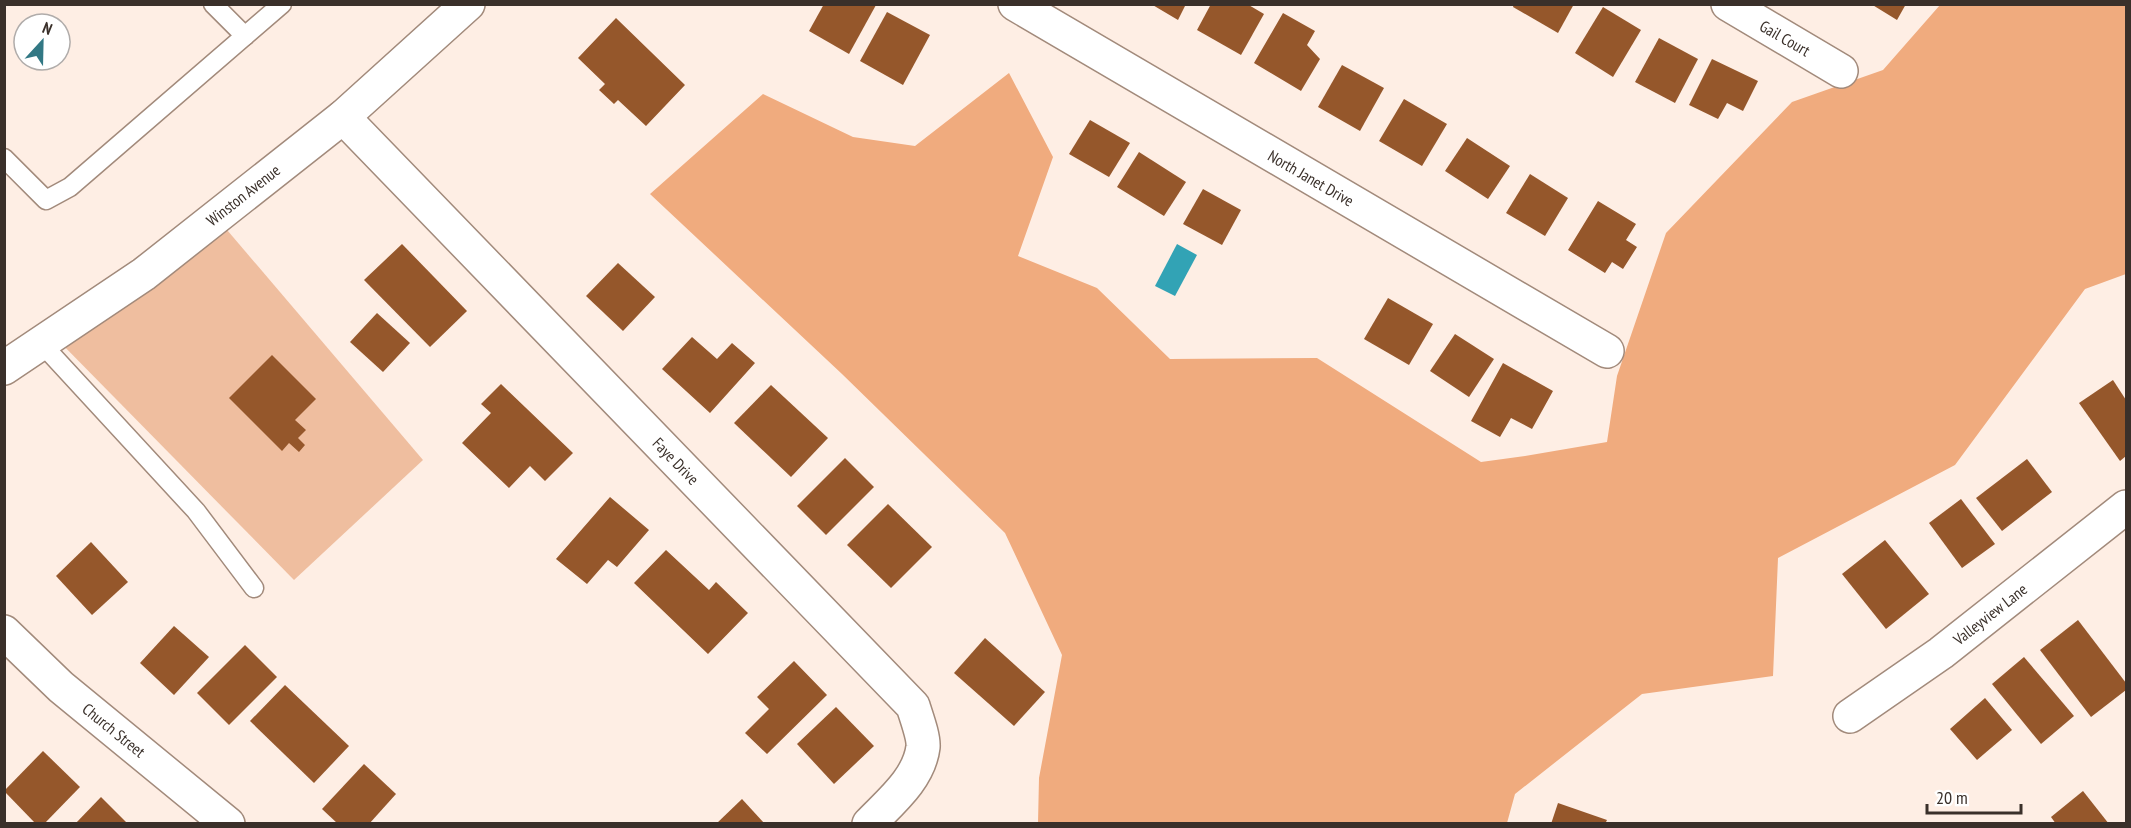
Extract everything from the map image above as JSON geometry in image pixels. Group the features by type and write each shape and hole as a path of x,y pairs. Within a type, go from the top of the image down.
{"street":[{"name":"Winston Avenue","path":"4,368 144,274 343,117 468,4"},
{"name":"North Janet Drive","path":"1015,4 1607,351"},
{"name":"Gail Court","path":"1728,4 1841,71"},
{"name":"Faye Drive","path":"343,117 913,705 923,746 915,771 901,791 869,824"},
{"name":"Valleyview Lane","path":"1850,716 1941,653 2127,507"},
{"name":"Church Street","path":"4,632 61,687 228,824"}],"lane":[{"path":"213,4 245,36"},
{"path":"4,158 46,200 70,188 282,4"},
{"path":"41,344 196,511 254,588"}],"shaded area":[{"path":"1940,5 2126,5 2126,274 2085,289 1955,465 1778,558 1773,676 1642,694 1515,794 1507,823 1038,823 1039,778 1062,655 1005,533 842,374 650,194 763,94 853,137 915,146 1009,73 1053,157 1018,256 1097,288 1170,359 1317,358 1481,462 1525,456 1607,442 1617,376 1666,233 1792,102 1883,70"},
{"path":"216,217 423,460 294,580 53,335"}],"water":[{"path":"1177,244 1197,255 1175,296 1155,286"}],"building":[{"path":"824,4 876,5 849,54 809,31"},
{"path":"1151,4 1186,4 1178,20"},
{"path":"1211,4 1247,4 1264,14 1241,55 1197,30"},
{"path":"1514,4 1574,4 1558,33 1513,7"},
{"path":"1871,4 1906,4 1897,20"},
{"path":"1603,7 1641,30 1613,77 1575,53"},
{"path":"887,12 930,35 903,85 860,61"},
{"path":"1283,13 1315,31 1307,45 1320,59 1301,91 1254,63"},
{"path":"616,18 685,85 646,126 618,100 614,104 599,90 605,84 578,58"},
{"path":"1659,38 1698,59 1675,103 1635,82"},
{"path":"1712,59 1758,81 1743,111 1727,103 1718,119 1689,105"},
{"path":"1342,65 1384,88 1360,131 1318,107"},
{"path":"1404,99 1447,124 1422,166 1379,141"},
{"path":"1090,120 1130,143 1109,177 1069,154"},
{"path":"1467,138 1510,166 1488,199 1445,171"},
{"path":"1139,152 1186,182 1164,216 1117,187"},
{"path":"1530,174 1568,198 1545,236 1506,213"},
{"path":"1203,189 1241,210 1222,245 1183,224"},
{"path":"1598,201 1636,224 1626,240 1637,247 1623,269 1612,262 1605,273 1568,250"},
{"path":"402,244 467,311 430,347 364,280"},
{"path":"618,263 655,297 623,331 586,296"},
{"path":"1388,298 1433,324 1409,365 1364,339"},
{"path":"377,313 410,343 383,372 350,342"},
{"path":"1455,334 1494,359 1469,397 1430,371"},
{"path":"692,337 717,359 732,343 755,363 710,413 662,369"},
{"path":"272,355 316,399 295,420 306,430 298,438 305,445 299,452 289,443 282,451 229,398"},
{"path":"1503,363 1553,391 1532,429 1511,418 1500,437 1471,421"},
{"path":"2113,380 2126,400 2126,456 2120,461 2079,403"},
{"path":"501,384 573,453 545,481 530,466 509,488 462,443 491,413 481,404"},
{"path":"771,385 828,438 791,477 734,423"},
{"path":"845,458 874,487 826,535 797,506"},
{"path":"2027,459 2052,492 2002,531 1976,498"},
{"path":"610,497 649,530 617,567 608,560 587,584 556,559"},
{"path":"1961,499 1995,544 1962,568 1929,523"},
{"path":"888,504 932,547 891,588 847,545"},
{"path":"1885,540 1929,594 1886,629 1842,574"},
{"path":"91,542 128,582 92,615 56,576"},
{"path":"666,550 709,590 716,582 748,613 708,654 634,583"},
{"path":"2078,620 2126,683 2126,690 2091,717 2040,650"},
{"path":"174,626 209,657 174,695 140,663"},
{"path":"985,638 1045,692 1014,726 954,673"},
{"path":"245,645 277,677 229,725 197,693"},
{"path":"2024,657 2074,716 2041,744 1992,684"},
{"path":"794,661 827,695 767,754 745,733 769,709 757,697"},
{"path":"285,685 349,746 314,783 250,721"},
{"path":"1985,698 2012,730 1977,760 1950,729"},
{"path":"836,707 874,746 834,784 797,744"},
{"path":"43,751 80,787 44,824 36,824 4,791"},
{"path":"364,764 396,794 369,824 338,824 322,809"},
{"path":"2083,791 2109,824 2056,824 2051,817"},
{"path":"101,797 128,824 75,824"},
{"path":"742,799 765,824 716,824"},
{"path":"1558,803 1607,820 1605,824 1551,824"}]}
